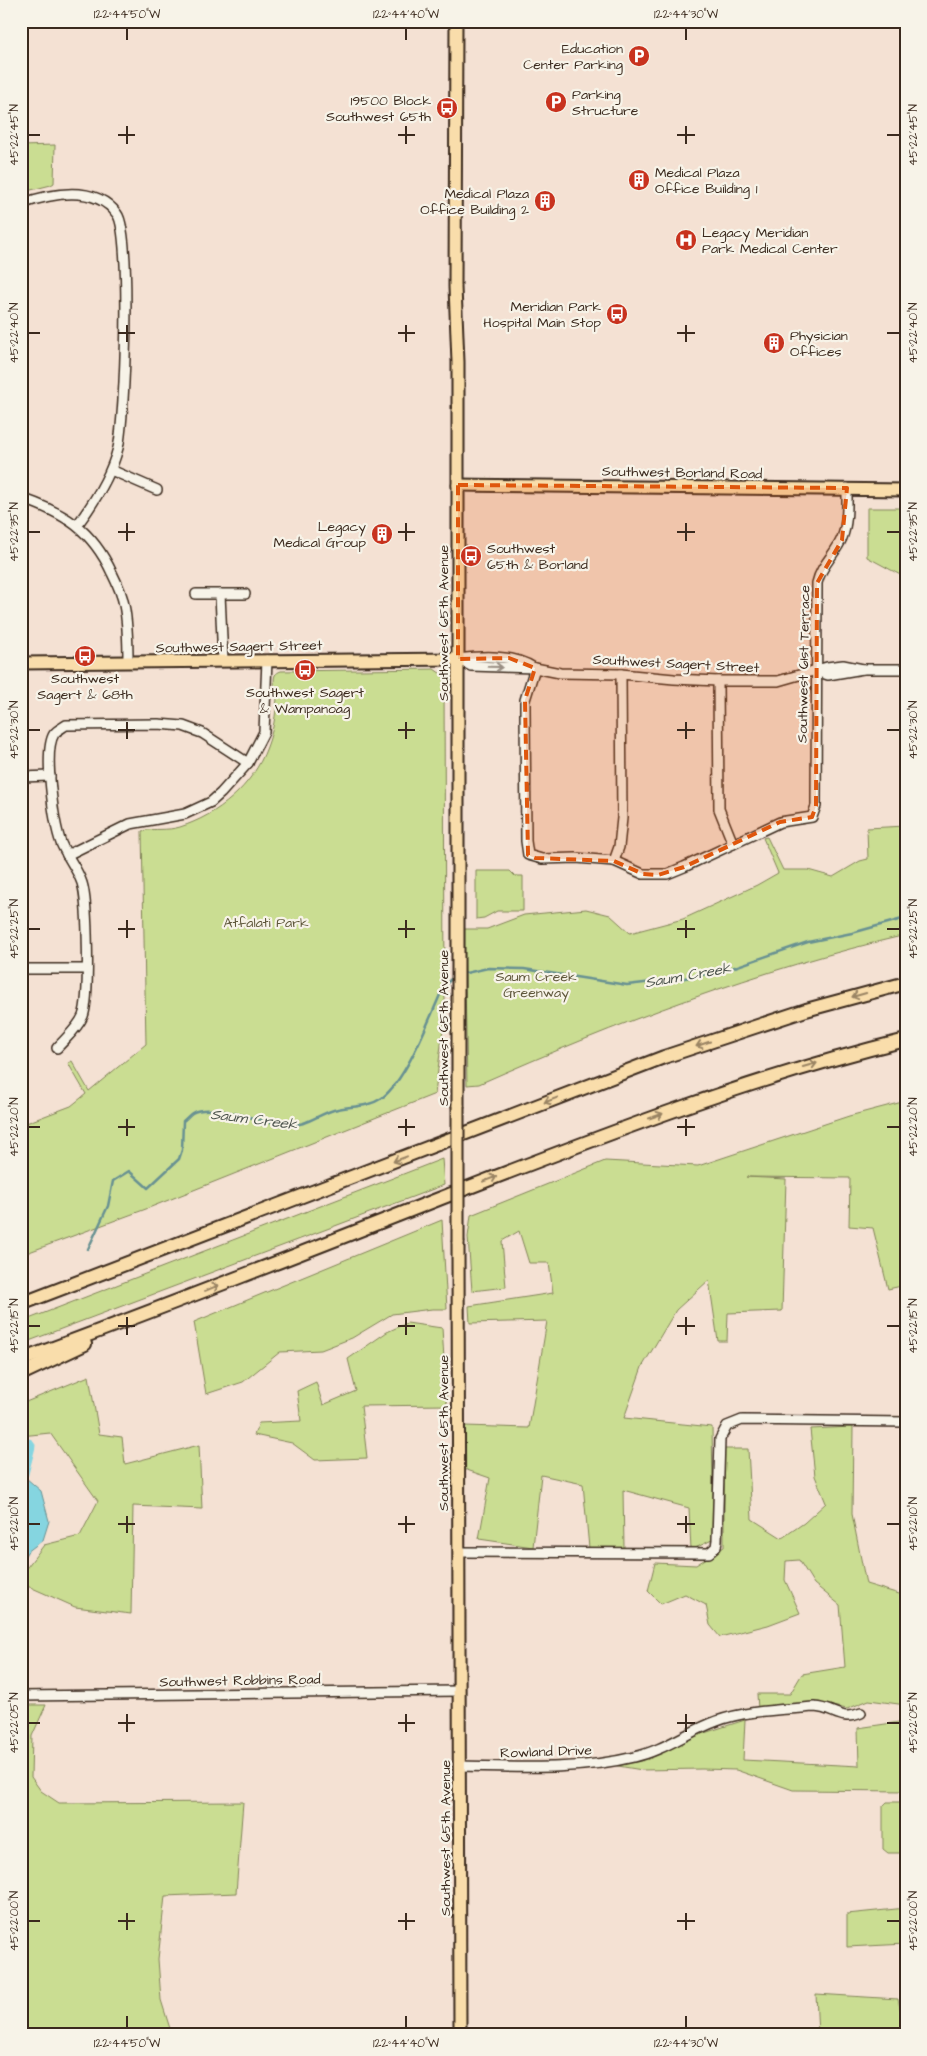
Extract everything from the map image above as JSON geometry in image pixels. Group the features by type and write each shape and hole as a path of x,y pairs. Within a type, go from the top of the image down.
{"highway":[{"path":"21,1304 664,1057 779,1018 906,983"},
{"path":"21,1360 166,1306 619,1129 800,1068 906,1040"},
{"path":"21,1374 166,1306"}],"main road":[{"name":"Southwest 65th Avenue","path":"456,21 455,288 458,362 460,2035"},
{"name":"Southwest Borland Road","path":"458,485 906,490"},
{"name":"Southwest Sagert Street","path":"21,663 458,659"}],"street":[{"path":"21,204 41,197 68,193 94,198 108,205 118,214 124,234 123,419 118,448 111,470 96,500 78,524"},
{"path":"111,470 157,490"},
{"name":"Southwest 61st Terrace","path":"733,844 780,822 812,817 816,806 817,583 823,567 842,540 846,521 847,488"},
{"path":"21,498 47,507 78,524 105,558 120,588 126,619 128,662"},
{"path":"196,594 245,594"},
{"path":"220,594 223,661"},
{"name":"Southwest Sagert Street","path":"458,659 472,666 535,668 560,673 621,674 718,681 778,681 816,671 828,675 863,669 906,669"},
{"path":"67,855 130,824 186,814 221,793 248,763 264,732 266,660"},
{"path":"535,668 525,700 526,841 528,855 542,859 576,858 614,861 644,874 667,874 733,844 719,809 718,681"},
{"path":"614,861 619,847 622,818 621,674"},
{"path":"57,1048 79,1025 84,1014 87,995 87,969 83,884 60,841 54,814 50,776 53,735 66,725 158,724 183,726 202,733 248,763"},
{"path":"21,777 50,776"},
{"path":"21,969 87,969"},
{"path":"459,1552 696,1555 709,1553 716,1547 717,1540 720,1439 727,1426 742,1420 906,1422"},
{"name":"Southwest Robbins Road","path":"21,1696 459,1691"},
{"name":"Rowland Drive","path":"460,1766 562,1767 591,1764 635,1757 660,1748 700,1728 734,1716 814,1707 824,1708 842,1716 851,1717 861,1713"}],"highlighted area":[{"path":"458,485 847,488 842,540 817,583 816,806 812,817 780,822 684,867 658,875 643,874 614,861 535,858 528,855 525,700 535,668 509,658 458,659"}],"green space":[{"path":"55,145 54,183 27,191 21,175 21,146"},
{"path":"867,508 906,508 906,578 867,557"},
{"name":"Atfalati Park","path":"434,669 444,676 445,1012 435,1094 146,1209 21,1255 21,1125 71,1106 86,1094 68,1063 72,1061 89,1091 146,1044 142,831 175,828 194,822 221,807 243,786 261,761 269,741 277,704 274,678 278,672"},
{"name":"Saum Creek Greenway","path":"906,826 906,935 797,964 689,999 531,1061 479,1084 467,1085 464,929 487,929 524,915 586,909 610,915 630,933 683,919 757,885 778,873 763,838 767,837 783,870 808,870 833,877 860,861 868,859 867,828"},
{"path":"476,871 510,871 515,876 523,876 523,911 497,911 484,918 476,919"},
{"path":"906,1101 906,1285 888,1289 873,1228 849,1226 850,1178 746,1177 786,1179 782,1311 728,1313 727,1341 718,1341 709,1280 676,1310 642,1367 624,1418 712,1427 714,1539 691,1550 689,1508 623,1490 624,1548 589,1548 583,1484 541,1475 533,1547 479,1539 490,1478 464,1469 465,1426 529,1428 547,1321 470,1323 469,1306 553,1293 549,1263 529,1263 519,1231 502,1241 506,1287 472,1291 468,1237 471,1215 605,1161 698,1166 849,1116"},
{"path":"442,1159 444,1185 21,1344 21,1322"},
{"path":"442,1220 447,1309 392,1314 352,1338 321,1350 280,1352 243,1382 206,1394 194,1322"},
{"path":"407,1323 442,1328 447,1405 361,1406 367,1458 315,1460 292,1443 254,1435 259,1423 301,1421 297,1391 316,1382 323,1405 356,1391 348,1359 387,1332"},
{"path":"89,1376 99,1434 122,1437 125,1464 199,1445 202,1509 133,1506 131,1614 75,1607 30,1587 21,1587 21,1575 44,1545 80,1536 98,1501 50,1433 21,1436 21,1404"},
{"path":"853,1427 852,1514 866,1584 906,1596 906,1705 869,1700 847,1709 817,1703 758,1709 757,1694 790,1694 802,1674 845,1667 840,1605 814,1584 799,1560 786,1561 785,1580 800,1613 768,1625 720,1637 710,1625 706,1605 685,1594 661,1604 648,1591 655,1563 696,1565 724,1547 724,1449 748,1449 752,1519 782,1538 804,1523 826,1503 815,1476 810,1429"},
{"path":"21,1705 46,1705 32,1736 31,1777 41,1791 59,1803 243,1802 236,1893 165,1896 158,1959 161,2000 172,2035 21,2035"},
{"path":"745,1720 743,1760 859,1766 858,1728 906,1721 906,1791 793,1790 736,1770 642,1770 612,1765 656,1754 698,1735"},
{"path":"887,1802 906,1802 906,1853 888,1853 883,1849 883,1806"},
{"path":"906,1908 906,1944 847,1947 847,1914"},
{"path":"816,1994 898,1999 906,2035 818,2035"}],"water":[{"path":"26,1478 41,1491 49,1521 43,1540 27,1552 21,1563 21,1480"}],"waterway":[{"name":"Saum Creek","path":"466,973 488,968 524,969 627,985 679,979 723,971 808,942 852,933 906,918"},
{"name":"Saum Creek","path":"88,1249 108,1206 113,1181 129,1171 148,1188 179,1159 182,1150 183,1121 192,1113 201,1110 224,1111 275,1123 293,1125 307,1122 331,1111 366,1105 382,1098 392,1089 401,1076 444,986 451,979"},
{"name":"Saum Creek","path":"21,1473 28,1446"}],"place":[{"name":"Education Center Parking","path":"639,56"},
{"name":"Parking Structure","path":"556,102"},
{"name":"19500 Block Southwest 65th","path":"447,108"},
{"name":"Medical Plaza Office Building 1","path":"639,180"},
{"name":"Medical Plaza Office Building 2","path":"545,201"},
{"name":"Legacy Meridian Park Medical Center","path":"686,240"},
{"name":"Meridian Park Hospital Main Stop","path":"617,314"},
{"name":"Physician Offices","path":"774,343"},
{"name":"Legacy Medical Group","path":"382,534"},
{"name":"Southwest 65th & Borland","path":"471,556"},
{"name":"Southwest Sagert & 68th","path":"85,656"},
{"name":"Southwest Sagert & Wampanoag","path":"305,670"}]}
